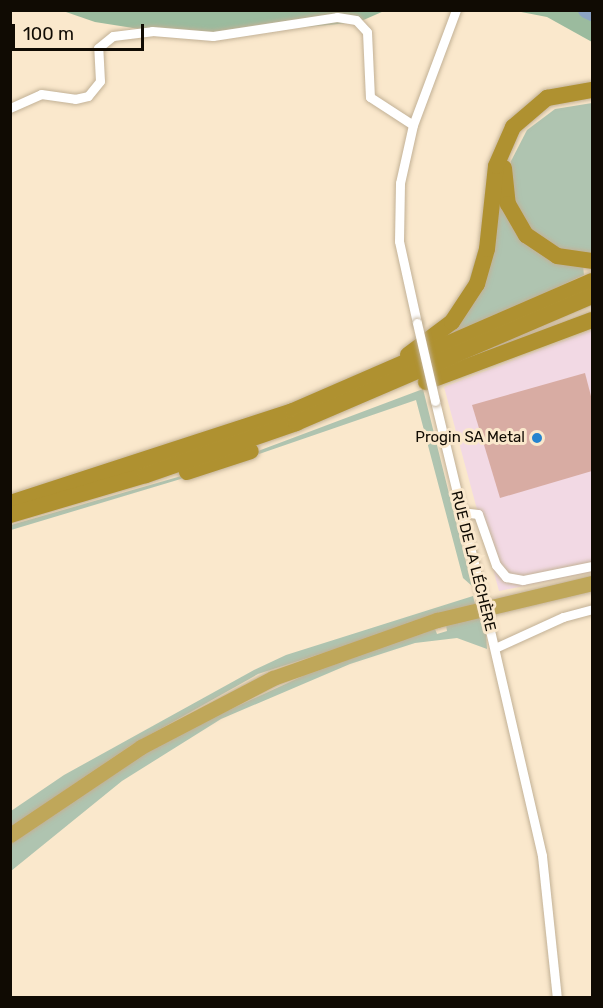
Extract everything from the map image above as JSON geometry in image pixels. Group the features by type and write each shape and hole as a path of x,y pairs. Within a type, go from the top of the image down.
{"highway":[{"path":"351,388 429,342 466,304 485,258 498,159 517,121 553,96 592,90"},
{"path":"592,98 558,102 531,118 510,148 504,178 510,210 530,239 557,256 592,261"},
{"path":"10,503 208,442 351,388 592,282"},
{"path":"10,515 146,475 286,427 592,296"},
{"path":"10,523 218,464 592,320"},
{"path":"10,835 141,747 273,678 437,620 592,583"}],"street":[{"name":"RUE DE LA LÉCHÈRE","path":"456,10 413,125 398,210 401,252 542,856 558,998"},
{"path":"10,108 41,94 75,99 88,96 99,81 98,48 113,36 145,31 213,36 337,17 356,20 367,32 370,97 413,125"},
{"path":"461,512 478,514 496,565 506,576 523,580 592,566"},
{"path":"495,648 563,616 592,609"}],"shaded area":[{"path":"592,330 592,572 499,591 444,387"}],"green space":[{"path":"63,11 384,11 359,22 224,35 152,31 95,22"},
{"path":"516,11 592,11 592,42 547,17"},
{"path":"592,103 592,255 575,255 540,241 517,214 509,180 511,161 527,130 555,109"},
{"path":"495,193 508,215 583,266 584,275 435,344 457,322"},
{"path":"423,389 472,586 463,578 416,400 224,466 11,530 11,525 223,464"},
{"path":"473,596 475,604 258,674 130,746 11,827 11,811 64,775 254,670 286,655"},
{"path":"478,616 486,633 487,649 457,638 415,643 350,664 221,719 122,781 11,871 11,844 18,838 95,783 177,734 331,663 435,629 437,634 447,631 446,625"}],"building":[{"name":"Progin SA Metal","path":"585,373 592,400 592,471 500,498 472,405"}],"waterway":[{"path":"586,10 592,13"}],"place":[{"name":"Progin SA Metal","path":"537,438"}]}
